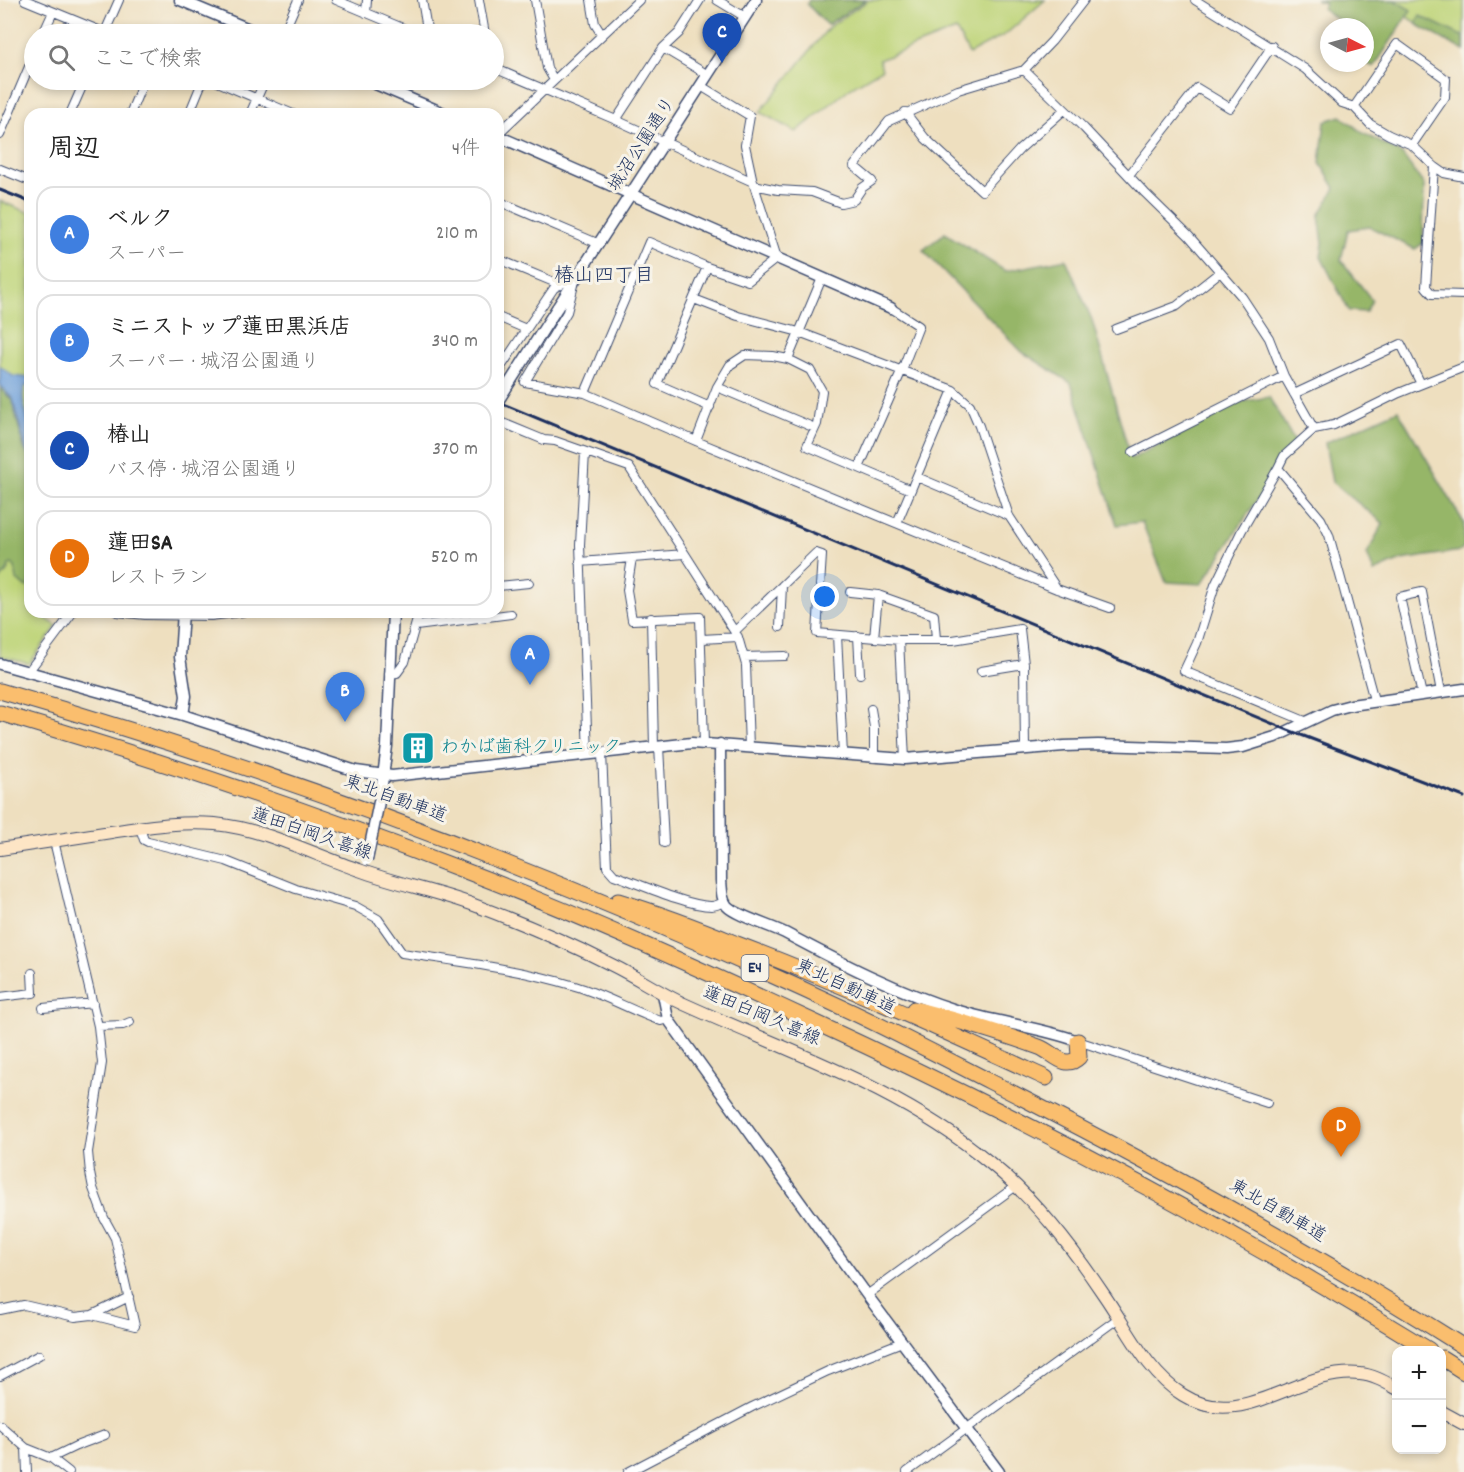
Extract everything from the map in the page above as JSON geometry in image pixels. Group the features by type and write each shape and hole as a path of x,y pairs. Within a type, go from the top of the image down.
{"highway":[{"name":"東北自動車道","path":"0,691 65,709 257,772 418,829 713,949 859,1016 1118,1146 1295,1244 1464,1347"},
{"name":"E4","path":"0,713 322,818 496,883 698,968 926,1074 1108,1167 1254,1247 1422,1346"},
{"path":"546,880 649,910 807,970 1046,1078"},
{"path":"879,1001 1011,1037 1046,1050 1065,1062 1071,1063 1079,1057 1078,1041"},
{"path":"1446,1361 1464,1372"}],"main road":[{"name":"蓮田白岡久喜線","path":"0,849 140,828 191,823 234,827 366,866 502,916 593,956 663,994 823,1063 886,1093 953,1133 1016,1186 1066,1242 1120,1317 1138,1347 1161,1376 1180,1394 1214,1407 1237,1407 1308,1381 1342,1374 1372,1376 1392,1386"},
{"path":"1446,1414 1464,1424"}],"street":[{"path":"25,0 81,24"},
{"path":"109,24 119,0"},
{"path":"180,0 237,24"},
{"path":"287,24 298,0"},
{"path":"336,0 393,24"},
{"path":"366,13 367,0"},
{"path":"422,0 426,24"},
{"path":"479,0 483,24"},
{"path":"535,0 547,68 554,80"},
{"path":"591,0 595,24 602,35"},
{"path":"504,128 639,0"},
{"path":"616,120 663,48 679,33 700,0"},
{"path":"717,0 745,17"},
{"name":"城沼公園通り","path":"504,391 597,243 756,0"},
{"path":"504,72 616,120 754,184 778,190 812,192 841,203 854,200 862,188 872,181 854,166 889,122 905,112 958,90 1024,70 1052,41 1083,0"},
{"path":"1195,0 1272,46 1305,69 1342,103 1354,107 1370,124 1412,145 1444,173 1464,177"},
{"path":"48,24 53,12"},
{"path":"1354,107 1397,44 1446,79 1444,97 1412,145"},
{"path":"1129,175 1197,88 1230,108 1272,46"},
{"path":"663,48 708,75"},
{"path":"1024,70 1189,236 1242,297 1269,338 1284,376 1314,429"},
{"path":"0,135 24,79"},
{"path":"701,86 750,116 745,145 754,184 777,258"},
{"path":"73,108 81,90"},
{"path":"132,108 140,90"},
{"path":"191,108 199,90"},
{"path":"236,90 279,108"},
{"path":"253,108 261,90"},
{"path":"390,90 432,108"},
{"path":"905,112 925,138 982,191 1020,149 1064,110"},
{"path":"504,139 891,308 919,326 859,468"},
{"path":"1434,166 1426,287 1432,294 1464,295"},
{"path":"0,169 24,179"},
{"path":"504,204 597,243"},
{"path":"585,393 649,242 707,267 748,281 777,258"},
{"path":"504,261 561,285"},
{"path":"707,267 657,384 710,407"},
{"path":"1116,329 1177,306 1220,272"},
{"path":"504,362 554,288 577,276"},
{"path":"577,276 567,312 525,382 585,393 1057,589 1110,608"},
{"path":"788,359 822,278"},
{"path":"694,298 738,316 799,332 953,390 970,405 1009,516 1057,589"},
{"path":"504,320 526,329"},
{"path":"1294,394 1401,344 1421,384"},
{"path":"696,441 717,387 730,365 745,355 788,359 810,370 822,391 815,428 807,446 911,490"},
{"path":"1305,722 1184,671 1197,643 1215,585 1242,530 1284,456 1314,429 1334,425 1421,384 1464,367"},
{"path":"1133,452 1284,376"},
{"path":"717,387 815,428"},
{"path":"897,523 953,390"},
{"path":"504,423 544,440 555,441 629,467 737,634 744,657 748,692 749,747"},
{"path":"585,452 580,562 588,755"},
{"path":"1278,468 1321,519 1329,535 1374,700"},
{"path":"917,477 1009,516"},
{"path":"702,639 737,634 816,553 822,555 817,633 899,640 953,640 1020,629 1024,664 1025,749"},
{"path":"580,562 685,554"},
{"path":"632,558 627,590 632,620 700,617 704,744"},
{"path":"504,585 529,583"},
{"path":"780,627 782,586"},
{"path":"850,592 878,595 933,615 936,639"},
{"path":"1422,695 1400,597 1422,592 1441,692"},
{"path":"874,638 878,595"},
{"path":"504,614 511,614"},
{"path":"28,672 68,618"},
{"path":"183,618 180,657 186,696 183,715"},
{"path":"366,866 385,776 393,618"},
{"path":"389,675 401,669 418,618"},
{"path":"416,626 463,618"},
{"path":"651,618 656,746 664,843"},
{"path":"837,635 843,755"},
{"path":"858,636 860,674"},
{"path":"899,640 905,759"},
{"path":"744,657 785,656"},
{"path":"0,664 183,715 356,771 385,776 425,774 656,746 704,744 905,759 1098,745 1226,749 1261,742 1332,710 1374,700 1464,689"},
{"path":"981,671 1024,664"},
{"path":"871,709 874,727 874,758"},
{"path":"720,744 721,880 725,902 733,910 777,929 861,972 959,1011 998,1022 1060,1034 1267,1103"},
{"path":"602,753 607,867 610,872 698,903 715,905 725,902"},
{"path":"140,828 144,840 148,842 226,861 296,889 355,906 378,919 402,953 505,968 548,978 578,987 661,1021 668,1019"},
{"path":"54,841 98,1026 102,1063 88,1152 90,1173 104,1218 115,1238 135,1326 92,1315"},
{"path":"0,997 33,993 32,973"},
{"path":"663,994 668,1019 867,1295 999,1472"},
{"path":"43,1008 93,1003"},
{"path":"98,1026 123,1025 130,1022"},
{"path":"867,1295 1016,1186"},
{"path":"0,1309 24,1305 75,1317 92,1315 129,1297"},
{"path":"907,1472 1120,1317"},
{"path":"628,1472 771,1398 828,1371 902,1342"},
{"path":"0,1376 39,1355"},
{"path":"0,1425 26,1448 51,1458 69,1472"},
{"path":"51,1458 105,1435"},
{"path":"26,1448 27,1472"}],"green space":[{"path":"809,0 866,0 827,25 807,4"},
{"path":"869,0 1045,0 1006,34 969,54 956,30 879,60 882,69 850,88 796,132 760,112 829,27"},
{"path":"1316,0 1394,0 1411,10 1374,67 1374,18 1336,18 1323,9 1325,3"},
{"path":"1377,0 1464,0 1464,51 1386,4"},
{"path":"1420,16 1464,37 1464,51 1416,24"},
{"path":"1341,116 1363,133 1402,154 1424,185 1423,243 1415,249 1370,227 1348,230 1341,260 1372,300 1366,312 1349,311 1321,257 1323,243 1319,216 1335,188 1320,163 1325,121"},
{"path":"0,201 24,211 24,618 45,618 57,626 29,664 0,656"},
{"path":"945,233 1005,271 1066,259 1092,320 1131,459 1198,425 1234,403 1269,397 1295,442 1202,584 1166,582 1142,522 1117,525 1071,383 1022,352 923,250"},
{"path":"0,389 12,400 24,448 24,586 17,580 15,567 12,564 0,580"},
{"path":"1398,410 1464,523 1464,546 1460,551 1401,560 1374,572 1367,554 1383,523 1332,482 1325,443"}],"water":[{"path":"0,366 13,376 24,377 24,442 13,399 0,386"}],"tunnel":[{"path":"504,372 525,382"}],"railway":[{"path":"0,190 24,200"},
{"path":"504,404 1288,730 1464,797"}],"place":[{"name":"椿山","path":"722,63"},
{"name":"ベルク","path":"530,685"},
{"name":"ミニストップ蓮田黒浜店","path":"345,722"},
{"name":"わかば歯科クリニック","path":"418,748"},
{"name":"蓮田SA","path":"1341,1157"}],"district":[{"name":"椿山四丁目","path":"604,277"}]}
